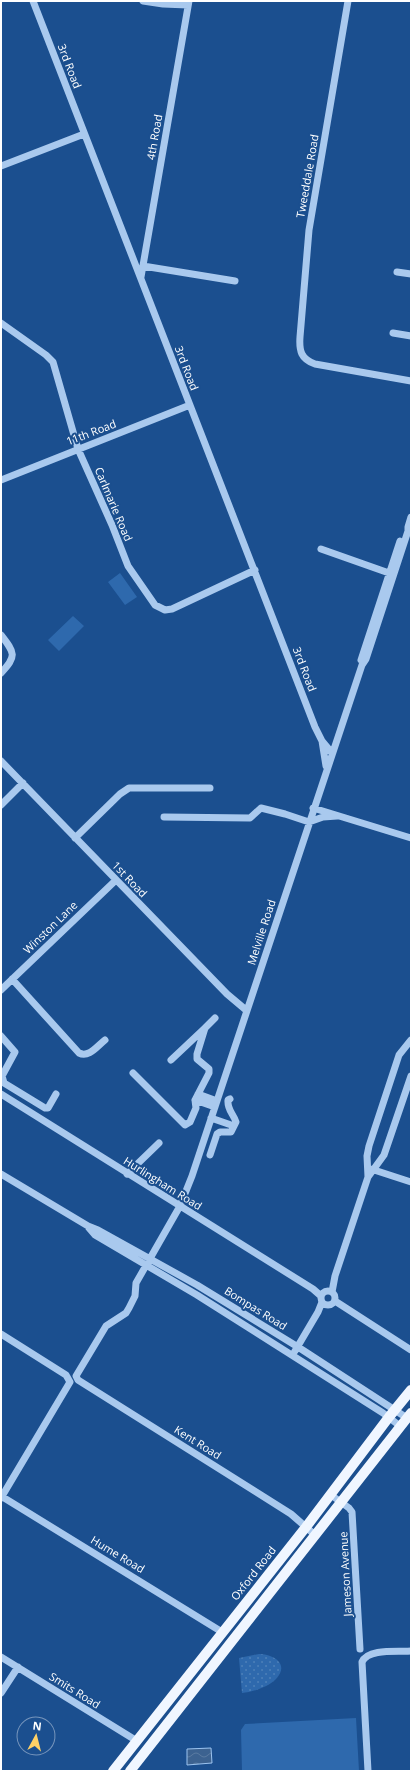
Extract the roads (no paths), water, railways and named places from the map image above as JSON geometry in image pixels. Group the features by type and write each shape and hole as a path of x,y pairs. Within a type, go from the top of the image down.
{"main road":[{"name":"Oxford Road","path":"113,1771 343,1480 392,1413 411,1390"},
{"path":"130,1771 406,1419"},
{"path":"343,1480 352,1488"},
{"path":"316,1514 326,1521"},
{"path":"260,1585 270,1592"},
{"path":"227,1646 220,1643 222,1632 234,1628 238,1632"},
{"path":"137,1741 147,1750"}],"street":[{"name":"3rd Road","path":"33,1 315,727 322,741 332,753"},
{"path":"143,1 163,4 188,3"},
{"name":"Tweeddale Road","path":"348,1 309,230 300,337 302,355 315,364 411,381"},
{"name":"4th Road","path":"141,277 188,3"},
{"path":"1,166 84,134"},
{"path":"143,266 235,281"},
{"path":"397,272 411,274"},
{"name":"Carlmarie Road","path":"1,323 46,355 53,362 78,449 112,525 128,566 150,599 160,609 172,609 255,570"},
{"path":"393,333 411,336"},
{"name":"11th Road","path":"1,480 190,405"},
{"name":"Melville Road","path":"1,1497 106,1326 126,1313 135,1296 136,1283 180,1206 216,1104 362,664 366,659 408,531 411,517"},
{"name":"Melville Road","path":"362,664 361,657 389,573 404,530 408,527"},
{"path":"321,549 389,573"},
{"path":"1,635 12,650 13,656 11,662 1,673"},
{"name":"3rd Road","path":"322,741 327,768"},
{"name":"1st Road","path":"1,760 227,994 246,1010"},
{"path":"1,805 23,783"},
{"path":"75,838 126,789 210,788"},
{"path":"164,817 250,818 261,808 309,822 323,817 337,816"},
{"path":"314,808 411,838"},
{"name":"Winston Lane","path":"1,990 116,880"},
{"path":"12,979 78,1053 82,1055 88,1054 105,1040"},
{"path":"171,1060 215,1018"},
{"path":"133,1073 185,1125 190,1122 196,1108 197,1097 209,1073 208,1069 198,1058 205,1028"},
{"path":"1,1036 14,1052 2,1076 4,1083 45,1108 48,1108 56,1094"},
{"path":"292,1356 328,1298 368,1177 370,1168 369,1146 400,1055 410,1042"},
{"path":"370,1168 384,1155 411,1076"},
{"name":"Hurlingham Road","path":"1,1094 411,1350"},
{"path":"197,1097 216,1104"},
{"path":"210,1155 217,1134 220,1132 232,1132 236,1122 227,1105 228,1100 230,1099"},
{"path":"211,1118 234,1126"},
{"path":"127,1174 159,1143"},
{"path":"370,1168 411,1182"},
{"name":"Bompas Road","path":"1,1174 88,1226 150,1258 298,1347 392,1413"},
{"name":"Bompas Road","path":"88,1226 95,1235 197,1295 292,1356 392,1413 406,1419"},
{"name":"Kent Road","path":"1,1334 291,1514 315,1535"},
{"name":"Jameson Avenue","path":"331,1494 351,1510 353,1516 360,1649"},
{"name":"Hume Road","path":"1,1497 222,1632"},
{"path":"368,1771 362,1662 367,1655 411,1651"},
{"name":"Smits Road","path":"1,1657 137,1741"},
{"path":"1,1693 18,1667"}],"water":[{"path":"211,1748 212,1763 187,1765 187,1749"}]}
